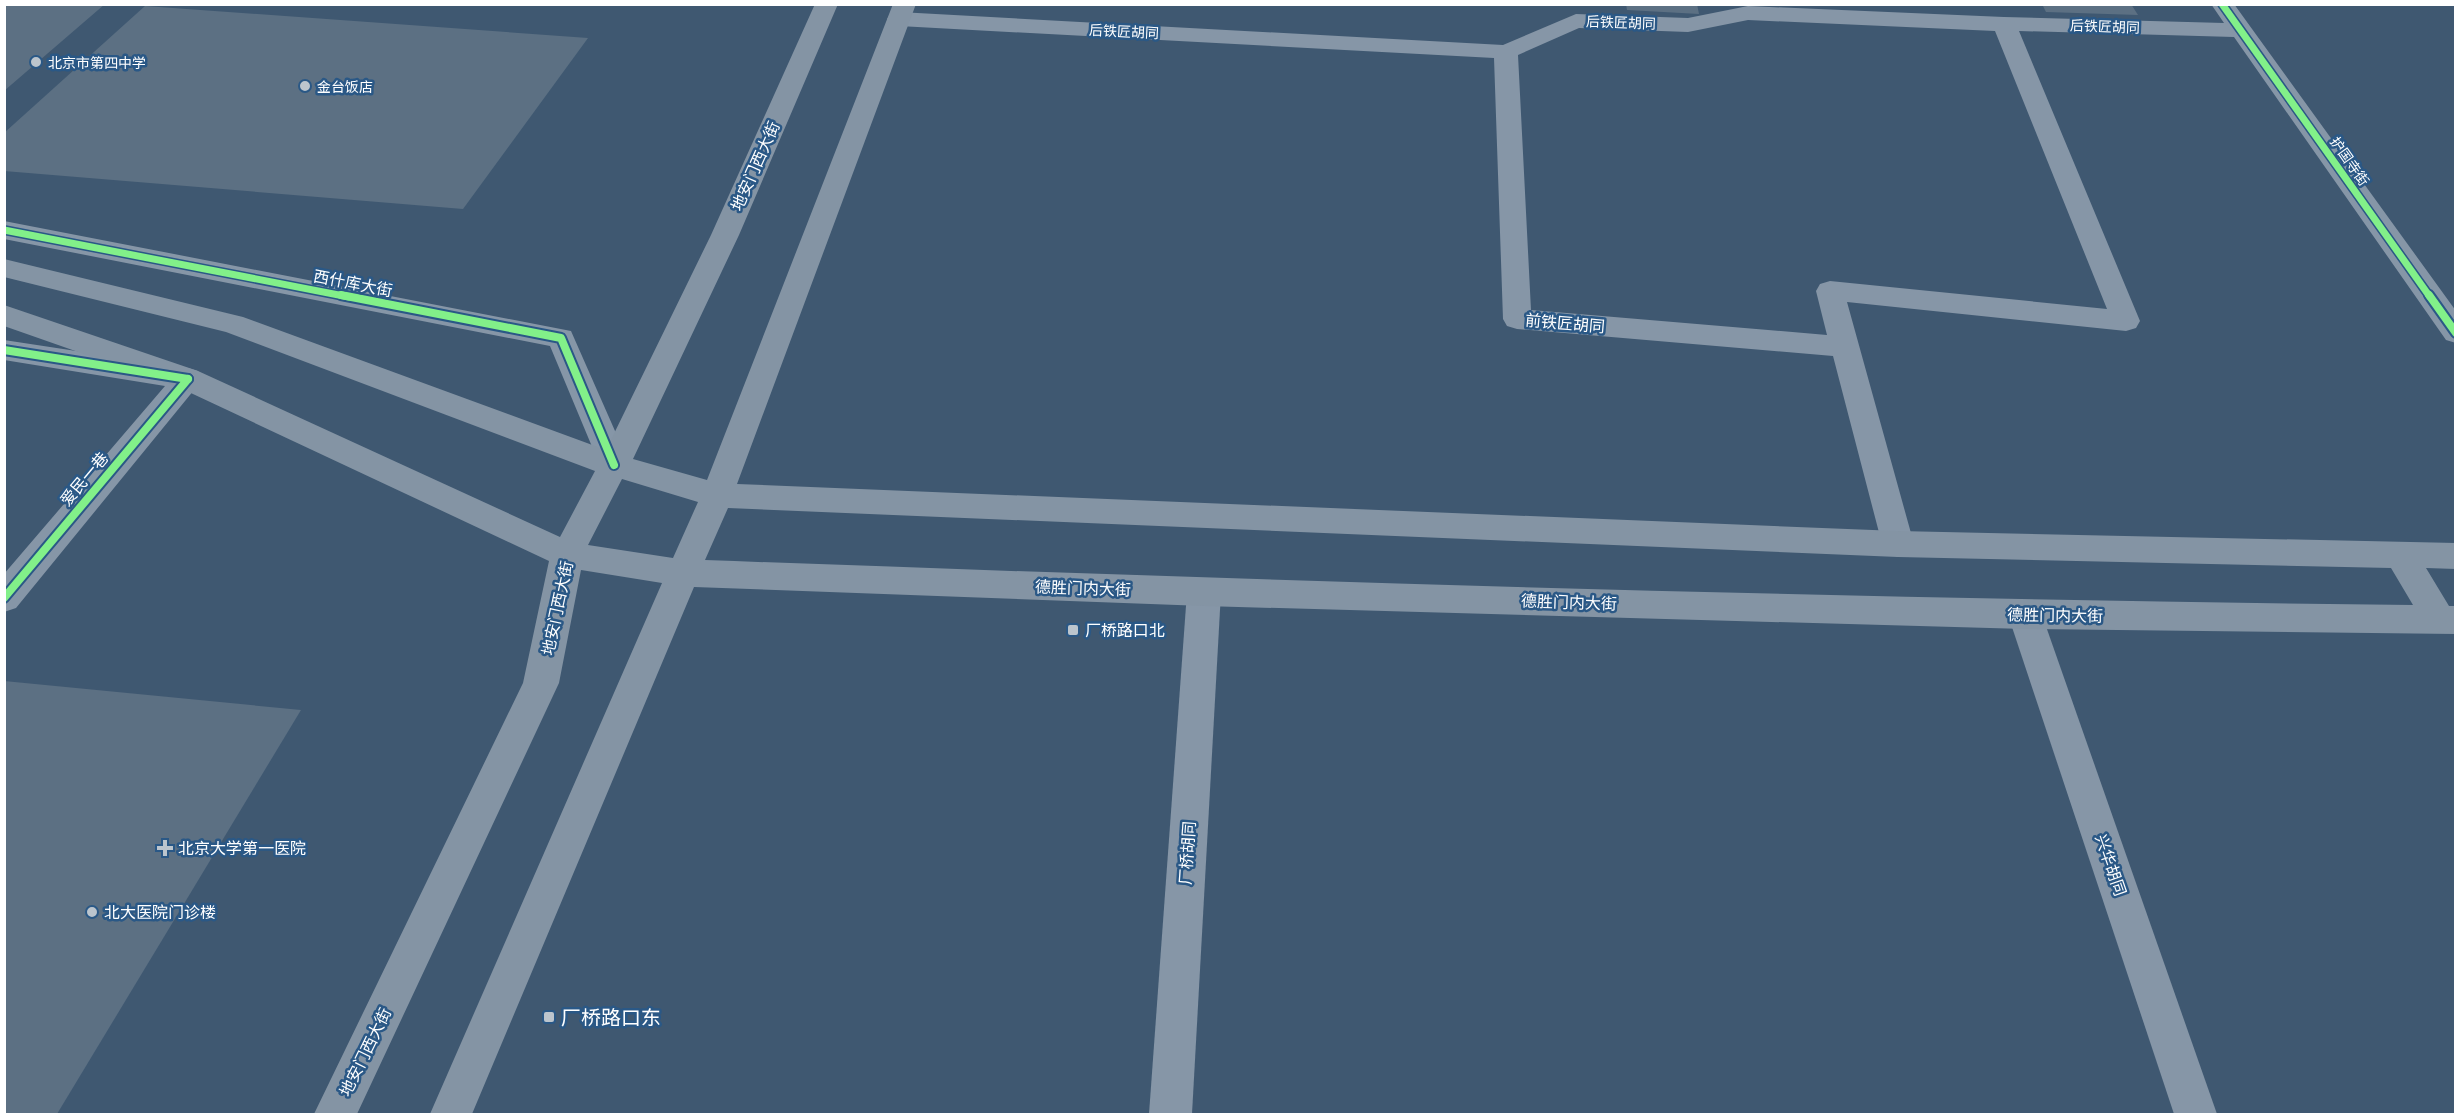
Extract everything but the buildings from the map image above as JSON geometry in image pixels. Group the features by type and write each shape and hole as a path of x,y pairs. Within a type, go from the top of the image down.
{"main road":[{"name":"地安门西大街","path":"335,1114 541,683 567,555 614,465 725,235 827,4"},
{"path":"451,1114 717,495 902,12"},
{"path":"4,268 232,324 614,465 717,495 1898,544 2456,556"},
{"path":"4,315 188,379 567,555"},
{"path":"2400,554 2448,620"},
{"name":"德胜门内大街","path":"567,555 683,573 1204,592 2025,615 2448,620"}],"street":[{"name":"护国寺街","path":"2222,4 2456,333"},
{"name":"后铁匠胡同","path":"902,12 1506,52 1575,13 1688,25 1748,13 2004,24 2240,30"},
{"path":"1898,544 1830,291 2126,321 2004,24"},
{"name":"前铁匠胡同","path":"1506,52 1517,319 1844,347"},
{"name":"西什库大街","path":"4,230 561,338 614,465"},
{"path":"4,350 188,379"},
{"name":"爱民一巷","path":"4,598 188,379"},
{"name":"厂桥胡同","path":"1170,1114 1204,592"},
{"name":"兴华胡同","path":"2025,615 2196,1114"}],"cycle path":[{"path":"2222,4 2456,333"},
{"path":"4,230 561,338 614,465"},
{"path":"4,350 188,379"},
{"path":"4,598 188,379"}],"place":[{"name":"北京市第四中学","path":"36,62"},
{"name":"金台饭店","path":"305,86"},
{"name":"厂桥路口北","path":"1073,630"},
{"name":"北京大学第一医院","path":"165,848"},
{"name":"北大医院门诊楼","path":"92,912"},
{"name":"厂桥路口东","path":"549,1017"}]}
